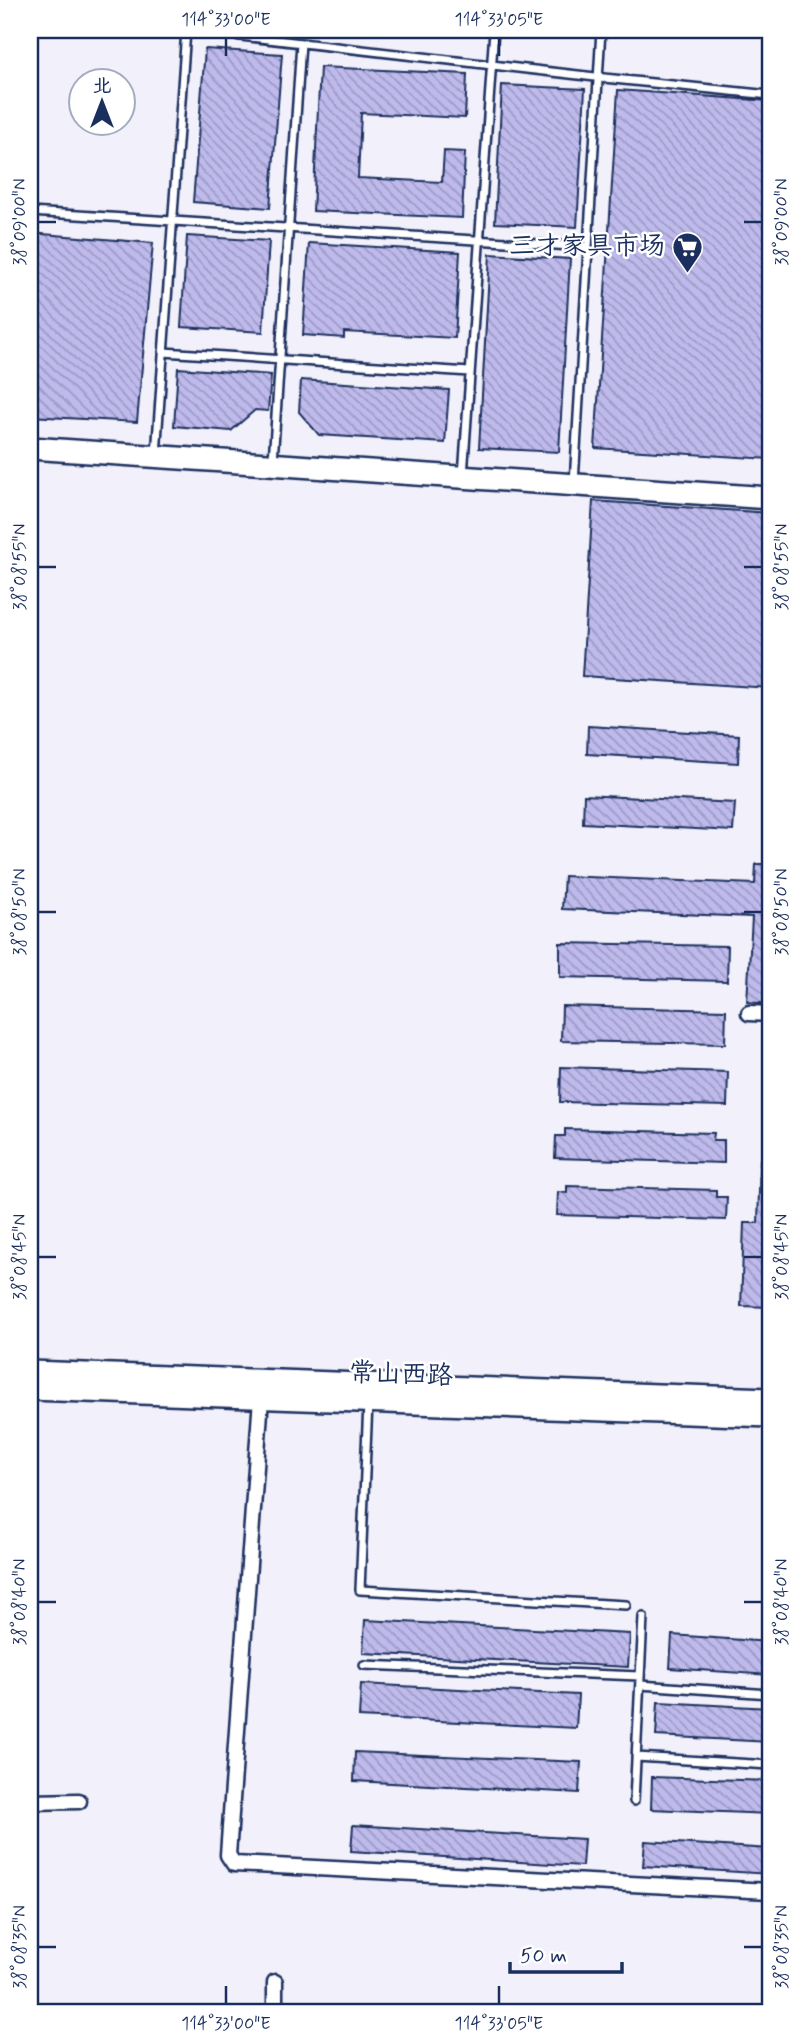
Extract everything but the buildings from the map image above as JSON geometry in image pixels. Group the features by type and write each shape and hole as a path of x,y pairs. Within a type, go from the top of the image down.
{"main road":[{"path":"30,448 770,498"},
{"name":"常山西路","path":"30,1372 770,1399"},
{"name":"常山西路","path":"30,1389 770,1416"}],"street":[{"path":"749,1013 770,1014"},
{"path":"261,1398 228,1855 234,1864 770,1891"},
{"path":"30,1802 79,1801"},
{"path":"275,1982 275,2012"}],"lane":[{"path":"156,457 187,30 770,95"},
{"path":"463,478 494,30"},
{"path":"574,485 601,30"},
{"path":"272,465 301,43"},
{"path":"30,212 587,247"},
{"path":"163,352 470,372"},
{"path":"368,1402 360,1590 626,1605"},
{"path":"634,1801 643,1617"},
{"path":"364,1665 640,1680 770,1694"},
{"path":"636,1757 770,1765"}],"place":[{"name":"三才家具市场","path":"688,274"}]}
